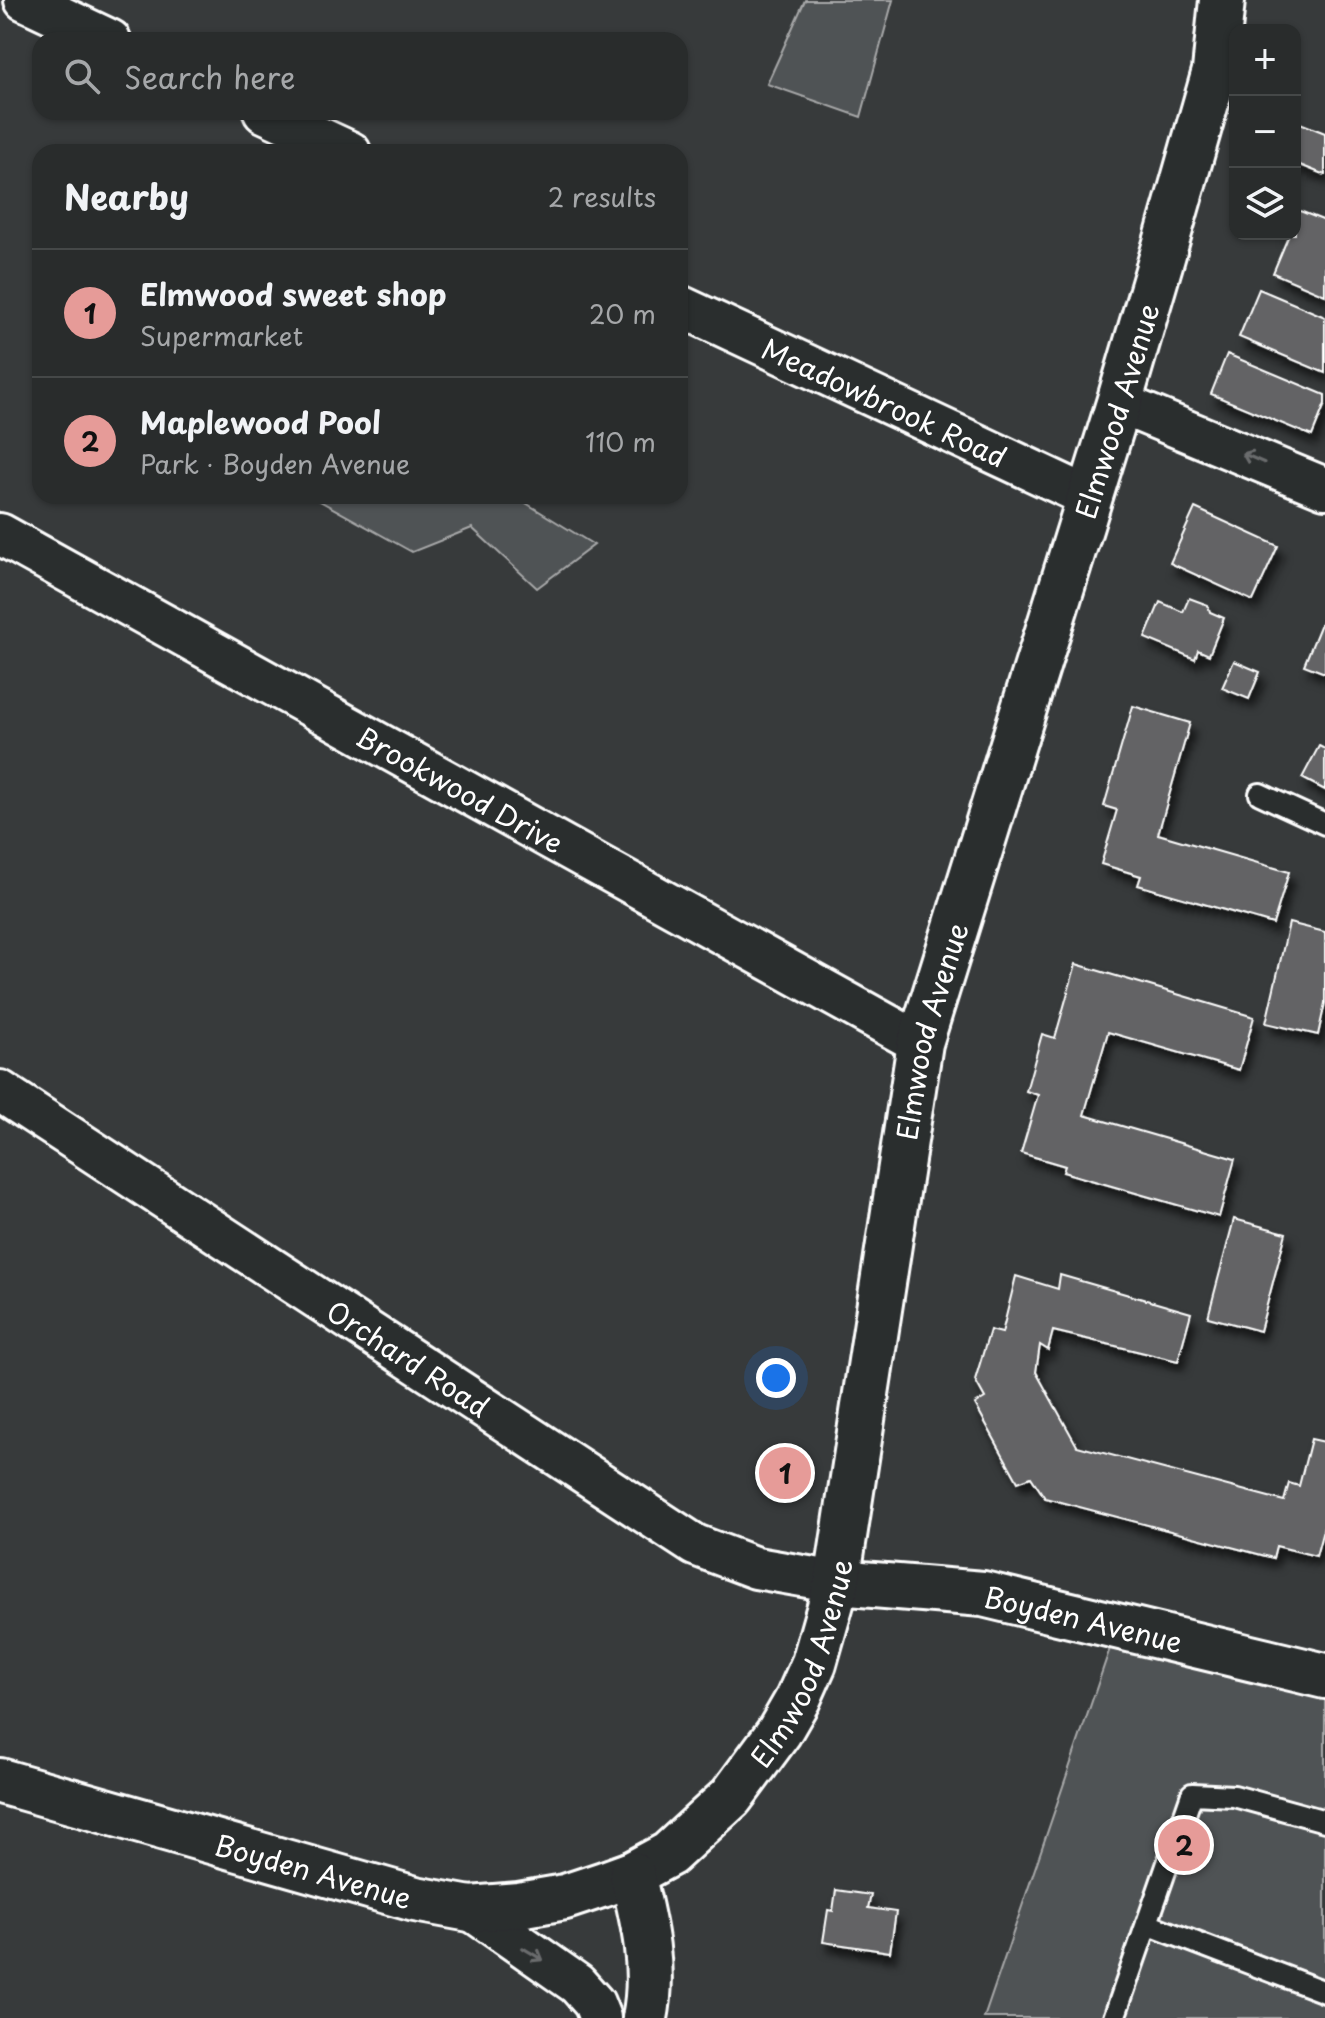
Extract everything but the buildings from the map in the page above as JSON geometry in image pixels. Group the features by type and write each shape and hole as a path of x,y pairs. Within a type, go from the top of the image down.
{"street":[{"name":"Elmwood Avenue","path":"632,1874 669,1854 731,1797 779,1732 814,1663 837,1582 920,1043 1119,403 1215,71 1222,0"},
{"path":"41,3 95,32"},
{"path":"281,120 333,144"},
{"name":"Meadowbrook Road","path":"688,310 1089,497"},
{"path":"1119,403 1325,488"},
{"name":"Brookwood Drive","path":"0,534 920,1043"},
{"name":"Orchard Road","path":"0,1091 695,1545 756,1568 837,1582"},
{"name":"Boyden Avenue","path":"837,1582 983,1594 1325,1676"},
{"name":"Boyden Avenue","path":"0,1781 415,1899 470,1909 565,1897 632,1874"},
{"path":"632,1874 649,1947 650,1990 645,2018"},
{"path":"470,1909 577,1984 594,2003 600,2018"}],"lane":[{"path":"1260,794 1325,824"},
{"path":"1114,2018 1192,1794 1234,1796 1325,1821"},
{"path":"1147,1924 1325,1992"}],"shaded area":[{"path":"805,0 893,0 861,117 767,84"},
{"path":"325,504 527,504 594,545 537,588 472,528 412,552"},
{"path":"1121,1616 1325,1672 1325,2018 984,2018"}],"place":[{"name":"Elmwood sweet shop","path":"785,1473"},
{"name":"Maplewood Pool","path":"1184,1845"}]}
